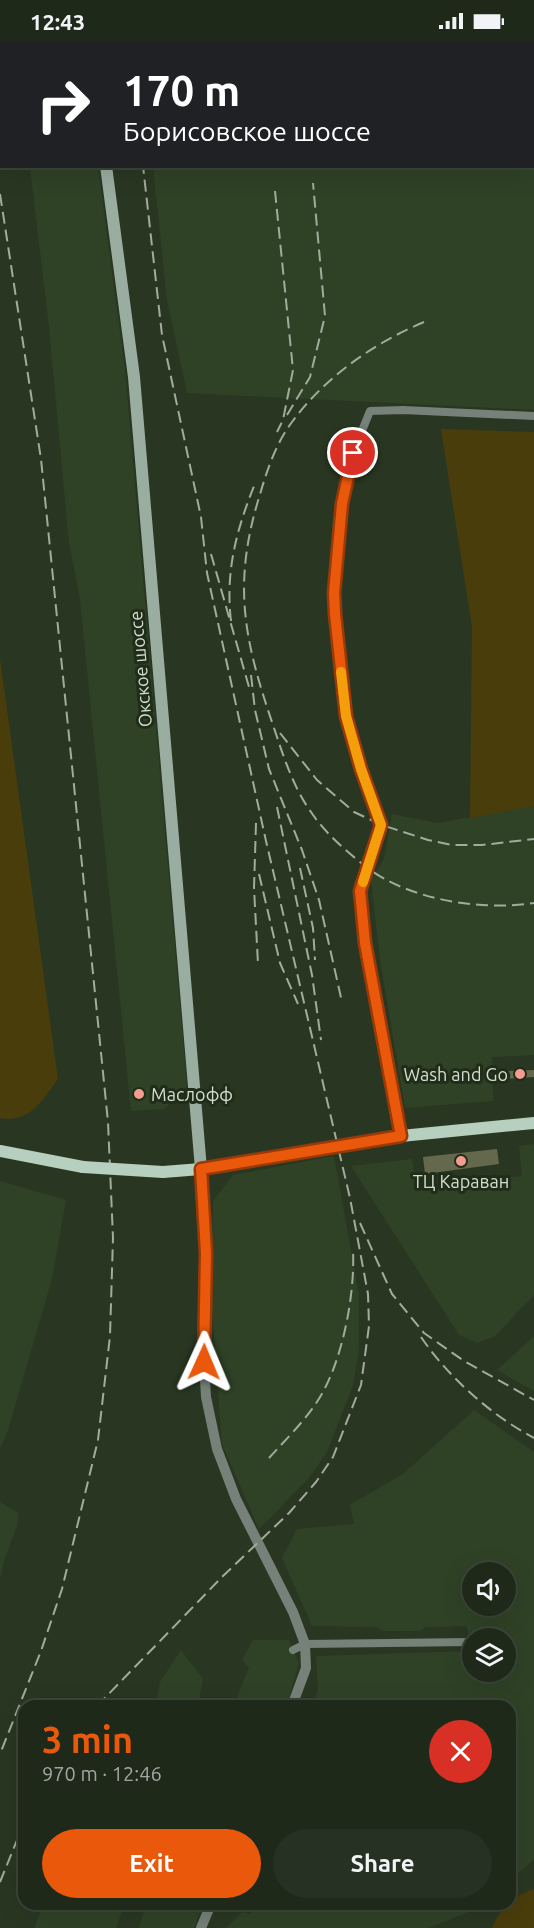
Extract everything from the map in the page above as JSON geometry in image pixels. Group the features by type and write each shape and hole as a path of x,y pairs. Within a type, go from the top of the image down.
{"main road":[{"name":"Окское шоссе","path":"106,168 134,377 201,1169"},
{"path":"0,1151 83,1167 163,1172 201,1169 401,1136 534,1123"}],"street":[{"path":"401,1136 364,933 360,891 381,825 361,769 346,716 334,593 342,504 353,453 370,411 403,410 534,416"},
{"path":"201,1169 206,1253 204,1362 211,1425 217,1449 237,1499 293,1612 304,1644 306,1668 294,1700"},
{"path":"293,1650 304,1644 462,1642"},
{"path":"201,1928 208,1910"}],"shaded area":[{"path":"30,168 98,168 125,370 187,1086 164,1109 131,1111 80,599 69,543 49,327"},
{"path":"153,168 534,168 534,410 187,393 167,300"},
{"path":"441,429 534,432 534,806 470,818 472,627"},
{"path":"0,659 58,1079 35,1108 20,1117 11,1119 0,1118"},
{"path":"534,806 534,1055 492,1057 493,1101 405,1108 380,960 371,880 384,859 392,814 437,823"},
{"path":"534,1144 534,1295 495,1336 477,1343 459,1335 351,1166 412,1159 416,1188 522,1176 519,1146"},
{"path":"334,1156 359,1295 359,1349 353,1385 327,1452 309,1478 259,1529 222,1444 211,1297 213,1201 233,1175"},
{"path":"0,1181 66,1200 52,1279 8,1430 0,1449"},
{"path":"534,1336 534,1391 497,1370"},
{"path":"474,1410 534,1452 534,1859 516,1876 516,1700 315,1700 318,1688 316,1656 462,1651 462,1682 516,1682 516,1628 467,1628 466,1626 426,1627 420,1631 383,1631 376,1627 312,1626 282,1558 297,1529 354,1524 350,1505 403,1474"},
{"path":"0,1502 18,1513 17,1526 0,1579"},
{"path":"253,1640 289,1640 299,1663 288,1700 236,1700 249,1668 242,1660"},
{"path":"181,1650 203,1679 199,1700 157,1700 160,1682"},
{"path":"534,1889 534,1928 492,1928 502,1910 516,1910 516,1898"},
{"path":"42,1910 123,1910 116,1928 34,1928"},
{"path":"144,1910 201,1910 194,1928 139,1928"},
{"path":"252,1910 474,1910 428,1928 226,1928 242,1912 250,1914"}],"building":[{"name":"Wash and Go","path":"534,1070 534,1077 506,1079 505,1071"},
{"name":"ТЦ Караван","path":"497,1149 499,1164 425,1174 423,1157"}],"railway":[{"path":"103,1700 223,1576 289,1513 316,1482 333,1457 361,1385 369,1326 368,1294 350,1198 266,841 207,573 201,517 162,335 143,168"},
{"path":"287,415 310,377 325,316 313,183"},
{"path":"275,191 293,370 283,420 277,432"},
{"path":"0,194 41,459 108,1122 113,1238 110,1336 98,1440 62,1589 21,1700"},
{"path":"424,322 387,340 335,376 305,406 282,438 264,482 246,554 244,582 248,636 263,693 294,781 311,812 336,841 382,878 423,895 469,904 534,903"},
{"path":"231,621 230,584 234,550 256,481"},
{"path":"211,554 249,687"},
{"path":"251,675 255,710 269,769 302,850 319,900 342,1002"},
{"path":"280,733 317,780 354,812 382,825 452,845 482,845 534,839"},
{"path":"277,807 312,975 321,1040"},
{"path":"256,823 254,888 258,964"},
{"path":"300,868 313,928 315,960"},
{"path":"259,874 280,963 298,1004"},
{"path":"360,1223 392,1294 424,1333 464,1361 534,1400"},
{"path":"269,1458 313,1408 331,1375 347,1321 352,1284 353,1250"},
{"path":"421,1337 444,1367 472,1394 502,1418 534,1438"},
{"path":"0,1754 18,1709"},
{"path":"0,1882 18,1838"}],"slow traffic":[{"path":"341,672 346,716 361,769 380,815 381,825 376,846 363,882"}],"place":[{"name":"Wash and Go","path":"520,1074"},
{"name":"Маслофф","path":"139,1094"},
{"name":"ТЦ Караван","path":"461,1161"}],"route":[{"path":"204,1362 206,1253 201,1169 401,1136 365,943 360,891 376,846 381,825 380,815 361,769 346,716 335,614 334,593 342,504 353,453"}]}
